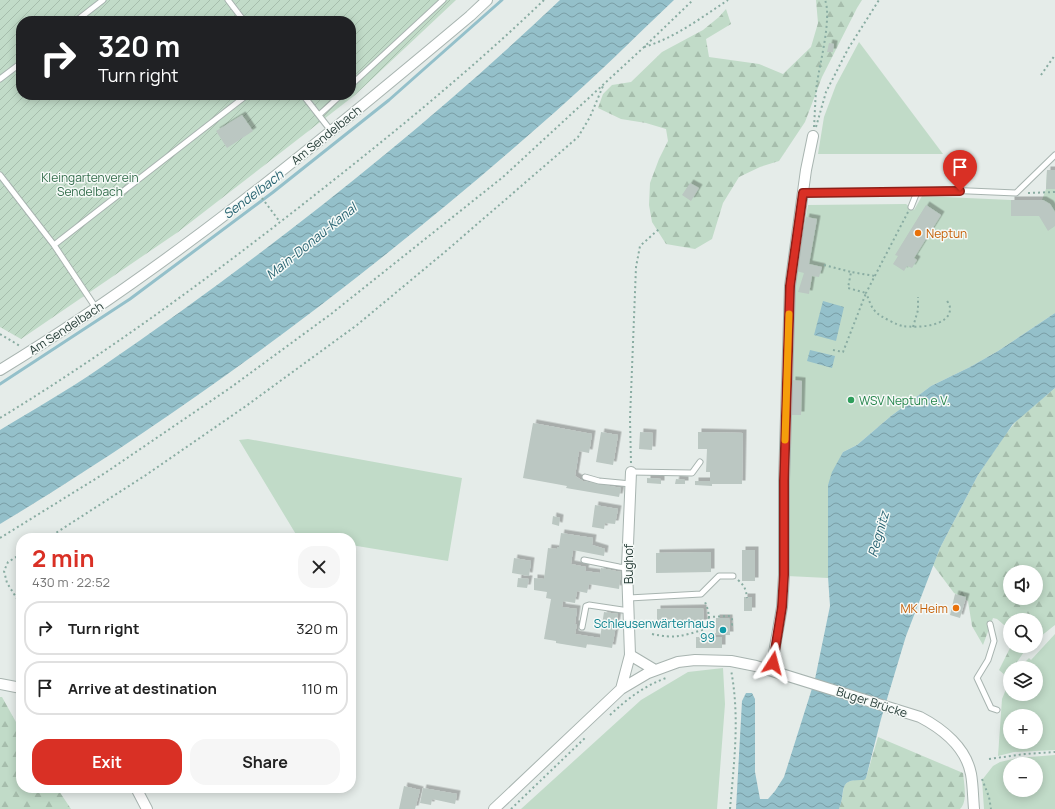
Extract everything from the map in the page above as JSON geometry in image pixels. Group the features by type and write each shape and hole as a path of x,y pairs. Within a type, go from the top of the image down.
{"street":[{"name":"Am Sendelbach","path":"0,370 96,308 230,211 332,132 487,0"},
{"path":"771,670 782,607 784,575 784,481 790,286 803,193 813,136"},
{"name":"Bughof","path":"621,689 630,655 627,568 631,472"},
{"path":"630,655 655,670"},
{"name":"Buger Brücke","path":"494,809 621,689 655,670 684,661 695,660 731,661 771,670 920,717 942,731 957,746 968,766 972,778 974,809"},
{"path":"0,684 16,687"},
{"path":"139,793 147,809"}],"lane":[{"path":"82,16 103,0"},
{"path":"228,0 240,16"},
{"path":"356,80 443,0"},
{"path":"0,79 16,67"},
{"path":"54,245 241,100"},
{"path":"307,100 332,132"},
{"path":"319,115 336,100"},
{"path":"803,193 917,192 946,190 1016,193 1055,155"},
{"path":"0,175 54,245 96,308"},
{"path":"911,207 917,192"},
{"path":"631,472 692,473 700,462"},
{"path":"585,478 631,484"},
{"path":"584,560 627,568"},
{"path":"629,598 701,594 719,576 733,576"},
{"path":"582,627 586,606 589,605 629,611"},
{"path":"990,624 994,641 988,660 977,678 991,708 997,710"}],"path":[{"path":"0,418 96,358 222,267 346,171 456,79 544,0"},
{"path":"0,538 105,473 230,388 331,314 428,235 503,177 693,0"},
{"path":"643,48 665,39 690,25 728,0"},
{"path":"813,136 817,84 826,28 827,4 825,0"},
{"path":"813,136 830,86 848,49 878,0"},
{"path":"1041,75 1055,55"},
{"path":"56,533 146,475 246,406 357,325 578,137 590,117 603,84"},
{"path":"1016,193 1055,192"},
{"path":"260,196 280,222"},
{"path":"833,350 843,352 866,293 911,207"},
{"path":"631,472 630,419 636,267 640,246 659,229"},
{"path":"824,265 875,276"},
{"path":"851,272 848,288 866,293 876,312 902,326 931,326 941,322 948,315 950,308 946,299"},
{"path":"913,327 918,310 918,297"},
{"path":"0,334 30,352"},
{"path":"16,557 8,562 4,571 7,583 16,597"},
{"path":"733,576 744,585 747,598"},
{"path":"652,634 668,637 685,636 705,629 709,623 708,609 701,594"},
{"path":"708,617 729,616 732,618 732,625 729,625"},
{"path":"730,809 736,726 735,690 731,661"},
{"path":"608,716 642,689 668,677"},
{"path":"511,809 587,736"},
{"path":"989,759 1055,752"},
{"path":"980,775 986,787 991,809"}],"green space":[{"name":"Kleingartenverein Sendelbach","path":"0,0 456,0 356,94 356,16 16,16 16,100 349,100 178,232 21,339 0,327"},
{"path":"816,0 862,0 822,77 805,122 779,161 760,167 739,177 723,203 712,239 695,249 666,244 652,222 649,205 650,183 668,141 666,129 646,123 621,119 598,108 603,94 612,85 631,82 662,52 703,30 726,9 731,24 706,39 709,57 759,64 783,74 811,47 818,23"},
{"path":"859,42 943,154 818,154 824,117 836,85"},
{"name":"WSV Neptun e.V.","path":"1047,170 1055,170 1055,313 998,351 970,367 931,386 891,416 857,445 843,452 828,485 828,578 787,576 787,521 794,287 808,205 906,204 914,210 922,196 1042,200 1046,189"},
{"path":"1055,388 1055,625 1043,634 1043,613 1003,613 1003,624 997,619 993,618 983,645 972,626 968,601 954,593 933,565 940,548 978,475 1017,420"},
{"path":"248,439 462,478 448,561 356,546 356,533 295,533 239,440"},
{"path":"1055,634 1055,750 1014,752 998,756 1003,697 1003,701 1043,701 1043,661 1026,661 1029,658 1031,660 1037,653 1043,653 1043,647"},
{"path":"1008,653 1023,653 1018,661 1004,661"},
{"path":"1003,662 1003,674 999,670"},
{"path":"723,668 725,704 717,809 521,809 641,700 688,672"},
{"path":"0,697 2,697 16,722 16,793 60,793 71,809 0,809"},
{"path":"878,737 963,773 965,797 960,809 839,809 844,786 850,781 866,778"},
{"path":"1055,755 1055,809 984,809 982,780 993,766 1003,761 1003,797 1043,797 1043,757 1030,757"}],"water":[{"name":"Main-Donau-Kanal","path":"560,0 674,0 555,112 490,169 356,278 217,382 146,431 0,524 0,430 100,368 160,326 220,283 338,193 451,99"},
{"path":"823,301 844,307 836,341 814,335"},
{"name":"Regnitz","path":"1055,313 1055,388 1013,424 978,475 940,548 906,636 881,719 866,778 864,780 849,781 846,784 839,809 736,809 742,701 746,693 752,693 755,699 755,772 760,799 768,799 784,777 815,679 830,606 828,577 828,485 832,472 843,452 857,445 891,416 931,386 970,367 998,351"},
{"path":"810,350 835,356 832,368 807,361"}],"building":[{"path":"829,43 834,44 833,52 827,52"},
{"path":"242,115 253,131 227,148 216,131"},
{"path":"1047,170 1055,170 1055,189 1046,189"},
{"path":"690,183 699,188 691,201 682,195"},
{"path":"1011,200 1043,200 1050,204 1055,212 1055,226 1048,231 1039,216 1011,216"},
{"path":"926,205 941,215 914,258 917,260 912,268 907,266 904,271 893,264 898,256 895,255"},
{"path":"806,217 817,219 809,264 822,267 819,277 812,276 809,294 798,292 804,273 796,271"},
{"path":"792,380 802,381 801,415 791,415"},
{"path":"533,423 592,434 589,453 579,451 575,476 583,481 621,488 619,497 566,488 567,486 523,478"},
{"path":"601,432 618,435 613,465 596,462"},
{"path":"640,432 653,433 652,450 639,449"},
{"path":"698,432 743,433 742,484 712,484 712,486 695,485 695,481 710,481 710,472 706,472 707,449 698,449"},
{"path":"647,478 661,479 661,484 647,483"},
{"path":"676,479 685,480 685,484 675,484"},
{"path":"595,505 618,509 615,524 605,523 604,529 592,527"},
{"path":"553,516 560,518 559,526 552,524"},
{"path":"561,533 593,538 592,545 605,549 604,556 573,550 571,564 586,567 585,571 600,573 601,568 621,572 619,589 589,584 587,593 577,591 575,603 563,601 562,607 577,609 575,634 600,638 604,612 618,614 612,648 587,644 586,648 556,643 556,641 544,639 551,599 546,598 547,592 534,590 534,578 544,579 548,548 557,549 557,547 559,547"},
{"path":"742,550 755,550 755,581 742,581"},
{"path":"711,552 711,572 656,573 656,553"},
{"path":"514,558 531,561 529,576 512,573"},
{"path":"518,578 529,579 527,588 517,587"},
{"path":"955,594 966,597 960,618 950,615"},
{"path":"744,597 752,597 752,611 744,611"},
{"path":"703,608 704,623 657,624 657,609"},
{"name":"Schleusenwärterhaus 99","path":"716,618 729,618 730,635 716,635"},
{"path":"696,637 722,637 722,648 696,648"},
{"path":"404,786 420,790 415,809 399,809"},
{"path":"423,788 457,794 455,804 432,799 431,805 420,803"}],"waterway":[{"name":"Sendelbach","path":"0,384 130,299 272,193 389,100 502,0"}],"slow traffic":[{"path":"785,440 789,314"}],"place":[{"name":"Neptun","path":"918,233"},
{"name":"WSV Neptun e.V.","path":"851,400"},
{"name":"MK Heim","path":"956,608"},
{"name":"Schleusenwärterhaus 99","path":"723,630"}],"route":[{"path":"773,663 782,607 784,575 784,481 790,286 803,193 960,191"}]}
